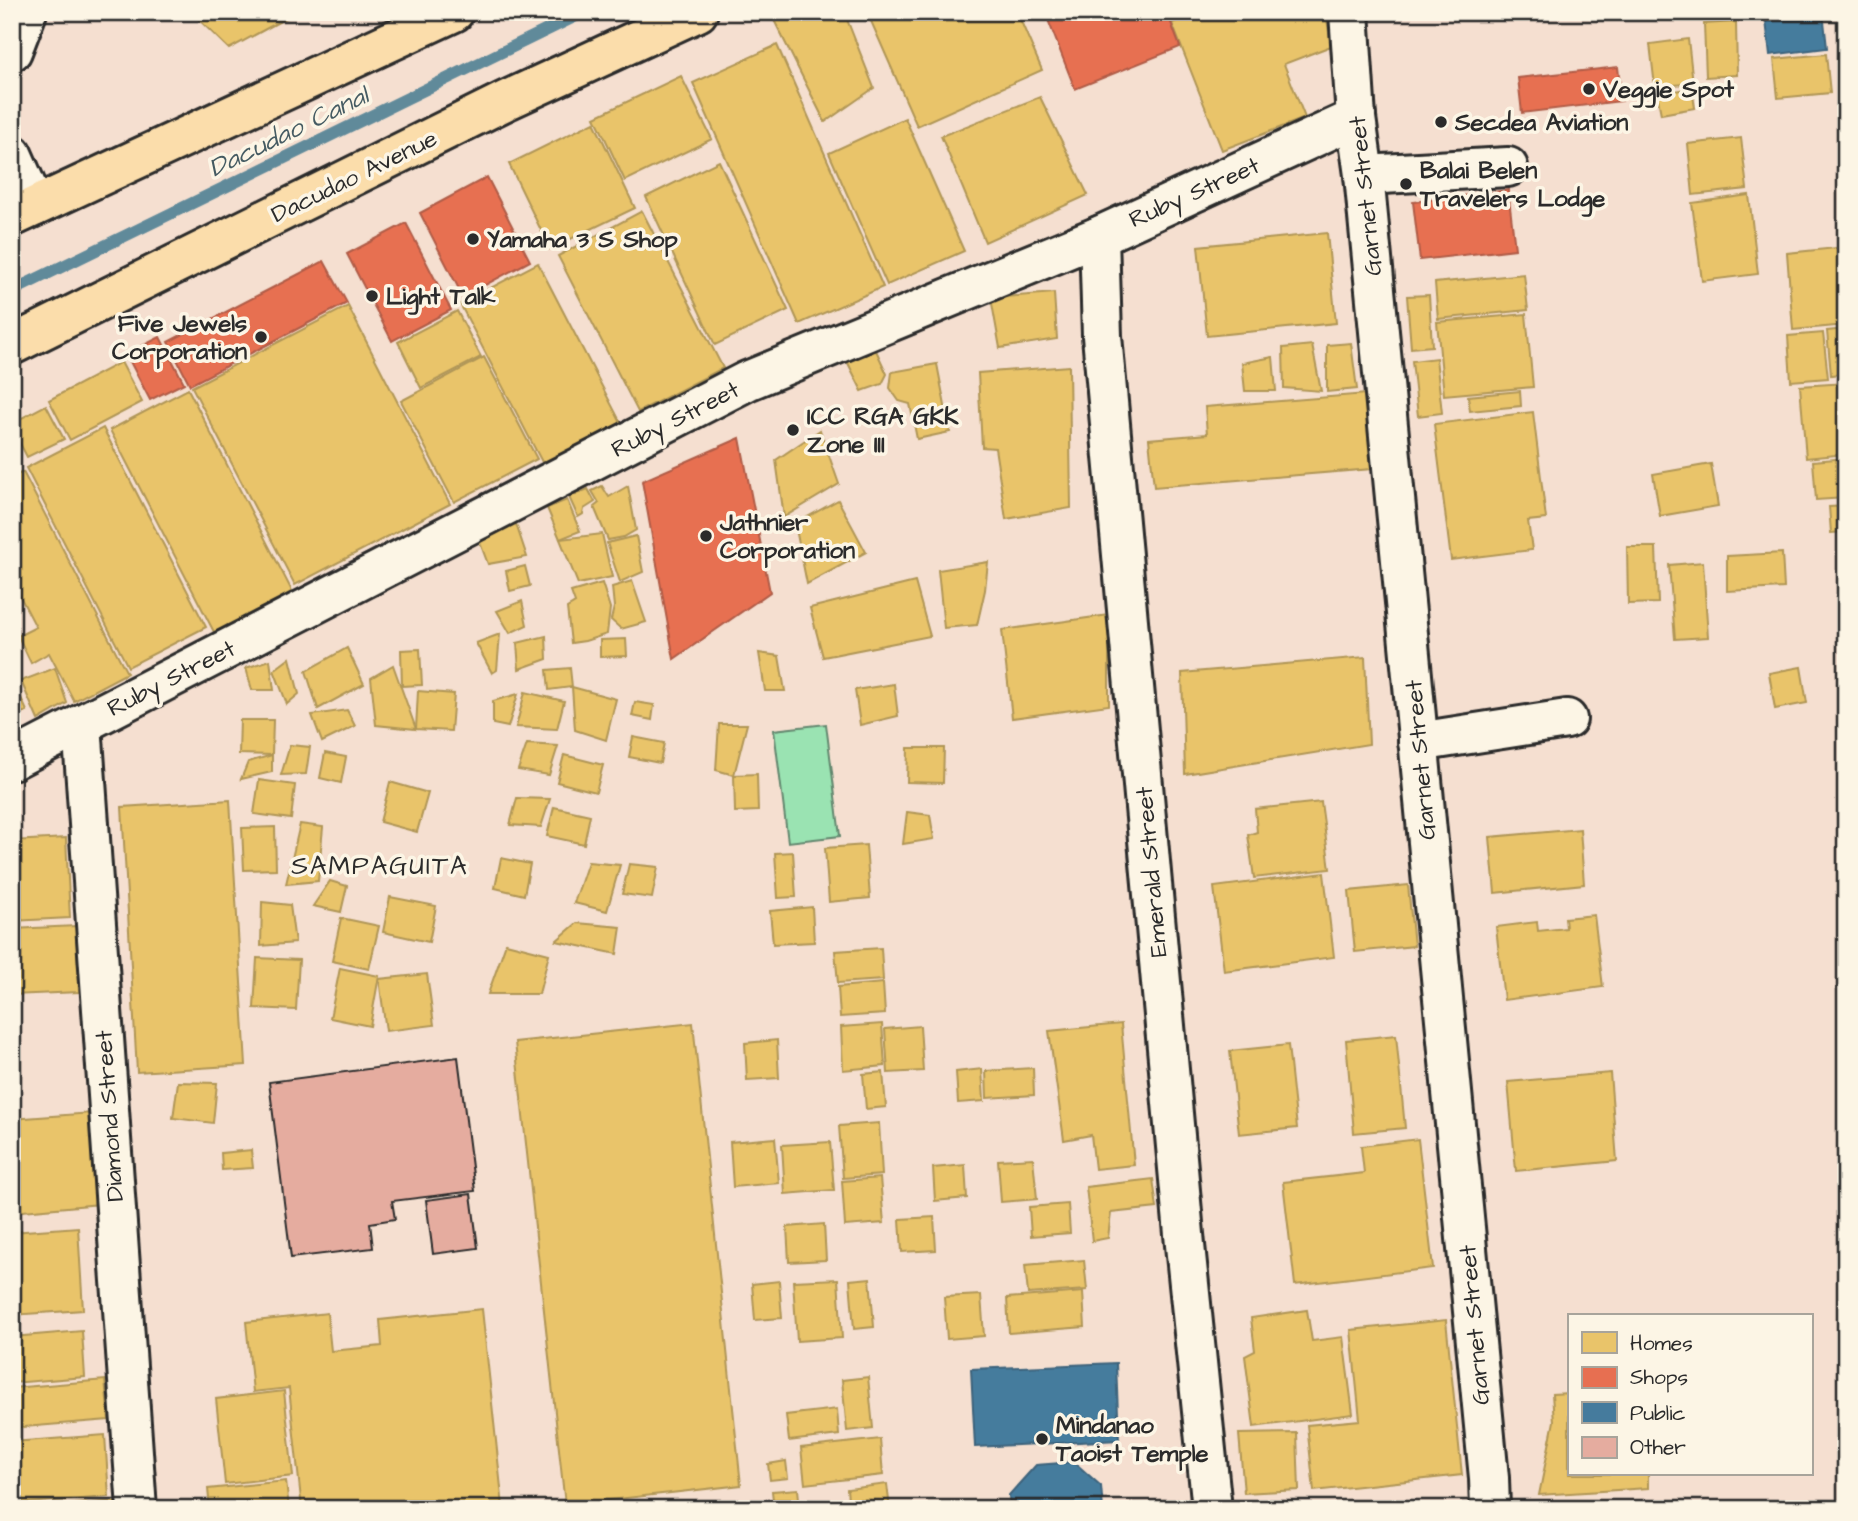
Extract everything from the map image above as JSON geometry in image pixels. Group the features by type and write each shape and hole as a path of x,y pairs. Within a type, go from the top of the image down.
{"main road":[{"path":"24,211 454,12"},
{"name":"Dacudao Avenue","path":"12,345 505,101 698,12"}],"street":[{"path":"12,51 27,12"},
{"name":"Garnet Street","path":"1349,12 1356,118 1364,175 1488,1465 1490,1509"},
{"name":"Ruby Street","path":"12,760 747,382 1099,236 1356,118"},
{"path":"12,155 24,211"},
{"path":"1364,175 1508,167"},
{"name":"Emerald Street","path":"1099,236 1103,349 1185,1245 1212,1509"},
{"path":"1418,742 1567,719"},
{"name":"Diamond Street","path":"82,724 137,1509"}],"green space":[{"path":"826,724 840,836 788,842 774,730"}],"building: Homes":[{"path":"191,12 297,12 229,49"},
{"path":"798,12 844,12 874,88 825,122 774,20"},
{"path":"867,12 1017,12 1042,70 917,126"},
{"path":"1198,12 1326,12 1331,46 1284,64 1305,118 1222,150 1172,23"},
{"path":"1736,22 1737,75 1706,77 1704,24"},
{"path":"1688,39 1693,83 1655,87 1650,44"},
{"path":"777,45 883,287 799,324 693,83"},
{"path":"1826,54 1830,93 1778,98 1774,59"},
{"path":"681,76 712,139 625,181 595,117"},
{"path":"1692,88 1695,108 1661,114 1657,94"},
{"path":"1040,97 1088,195 985,242 941,136"},
{"path":"905,118 964,251 887,285 829,153"},
{"path":"594,122 635,208 550,249 509,164"},
{"path":"1741,138 1747,189 1693,195 1688,144"},
{"path":"719,161 788,310 715,345 646,197"},
{"path":"1749,195 1758,274 1702,281 1692,203"},
{"path":"642,211 723,368 638,412 558,256"},
{"path":"1327,233 1336,323 1207,336 1198,246"},
{"path":"1846,247 1846,325 1793,330 1787,253"},
{"path":"538,263 621,423 543,464 460,304"},
{"path":"1524,274 1528,310 1438,319 1435,283"},
{"path":"1054,293 1057,339 1000,348 991,298"},
{"path":"1429,295 1432,346 1411,348 1407,296"},
{"path":"348,306 450,504 295,585 192,387"},
{"path":"457,311 481,357 421,388 398,342"},
{"path":"1526,314 1533,387 1444,395 1437,322"},
{"path":"1846,329 1846,373 1831,375 1827,331"},
{"path":"1823,333 1828,378 1791,381 1788,336"},
{"path":"1351,343 1357,389 1327,392 1327,345"},
{"path":"1312,345 1321,391 1284,388 1283,348"},
{"path":"874,346 887,374 882,384 862,391 844,355"},
{"path":"484,357 537,459 454,502 401,401"},
{"path":"1273,357 1276,391 1245,391 1242,363"},
{"path":"1436,358 1442,413 1418,416 1412,361"},
{"path":"121,362 142,402 70,440 49,400"},
{"path":"937,364 950,432 917,439 910,404 899,401 890,388 892,372"},
{"path":"1069,366 1071,508 1006,519 995,448 982,447 978,373"},
{"path":"1846,383 1846,454 1806,458 1800,386"},
{"path":"188,389 293,593 215,634 110,430"},
{"path":"1520,391 1521,406 1470,411 1468,396"},
{"path":"1366,394 1372,469 1154,487 1149,439 1207,434 1205,407"},
{"path":"46,405 64,439 27,457 12,423"},
{"path":"1533,412 1546,519 1528,521 1532,550 1451,560 1434,424"},
{"path":"103,428 206,627 128,667 26,468"},
{"path":"820,430 839,484 784,517 776,460"},
{"path":"1846,458 1846,498 1816,500 1813,461"},
{"path":"1711,464 1718,506 1660,516 1653,474"},
{"path":"23,472 127,673 74,701 49,653 31,663 18,636 36,627 12,581 12,477"},
{"path":"602,486 609,497 628,486 636,530 624,537 608,540 594,507 599,503 592,491"},
{"path":"588,489 595,502 578,517 569,497"},
{"path":"567,500 580,531 560,539 547,508"},
{"path":"838,500 866,552 807,584 795,524"},
{"path":"1846,506 1846,532 1831,533 1829,507"},
{"path":"515,521 527,557 488,564 479,540"},
{"path":"602,534 612,577 578,584 560,539"},
{"path":"636,536 643,572 620,582 607,543"},
{"path":"1627,547 1656,547 1658,603 1628,604"},
{"path":"1782,553 1784,588 1727,591 1727,556"},
{"path":"988,562 977,625 944,628 938,570"},
{"path":"1703,562 1708,637 1675,639 1669,565"},
{"path":"525,566 530,586 510,591 506,571"},
{"path":"632,581 646,622 621,629 611,620 614,607 612,587"},
{"path":"915,582 930,636 823,657 810,608"},
{"path":"602,583 610,608 607,634 571,643 567,608 575,603 571,592"},
{"path":"522,601 527,625 510,633 497,611"},
{"path":"1109,615 1109,705 1012,718 1002,630"},
{"path":"500,634 497,670 492,673 476,643"},
{"path":"546,636 547,659 519,669 517,643"},
{"path":"626,639 627,656 600,657 600,640"},
{"path":"347,648 364,684 318,709 306,671"},
{"path":"420,649 422,685 402,686 401,650"},
{"path":"759,653 779,656 785,691 765,691"},
{"path":"1365,657 1369,744 1185,774 1182,673"},
{"path":"290,658 299,694 287,704 274,670"},
{"path":"270,660 274,690 252,690 246,668"},
{"path":"393,665 416,729 376,725 371,678"},
{"path":"1801,667 1807,703 1775,709 1769,673"},
{"path":"55,668 67,703 38,720 21,681"},
{"path":"570,668 572,687 549,690 547,670"},
{"path":"894,684 898,716 860,725 855,690"},
{"path":"572,687 616,699 606,740 575,730"},
{"path":"17,689 27,711 12,717 12,691"},
{"path":"418,691 454,694 451,731 416,729"},
{"path":"525,692 564,701 557,729 516,727"},
{"path":"518,694 508,727 493,724 493,701"},
{"path":"635,702 654,705 652,720 632,716"},
{"path":"347,710 355,726 322,742 312,715"},
{"path":"240,720 273,720 272,755 239,754"},
{"path":"719,724 747,724 734,775 716,770"},
{"path":"633,737 664,743 660,763 629,757"},
{"path":"527,744 558,746 549,775 518,770"},
{"path":"290,745 310,747 306,774 281,775"},
{"path":"908,748 944,748 943,783 907,782"},
{"path":"325,753 346,757 341,783 320,778"},
{"path":"272,755 272,772 241,779 248,762"},
{"path":"564,755 603,765 596,792 557,782"},
{"path":"757,774 758,811 735,812 734,775"},
{"path":"259,780 295,785 291,819 254,814"},
{"path":"390,782 428,793 417,832 380,822"},
{"path":"517,798 550,799 541,827 510,825"},
{"path":"230,800 246,1065 137,1072 122,807"},
{"path":"1321,802 1330,869 1254,878 1248,835 1257,832 1255,809"},
{"path":"554,807 590,815 584,844 547,836"},
{"path":"907,812 930,815 934,839 903,844"},
{"path":"300,824 323,827 318,881 286,884"},
{"path":"275,827 276,869 244,870 242,828"},
{"path":"1580,829 1584,884 1495,893 1490,837"},
{"path":"66,838 70,918 12,921 12,841"},
{"path":"866,845 870,898 829,902 825,848"},
{"path":"793,852 796,897 778,898 775,853"},
{"path":"501,858 530,864 524,895 495,888"},
{"path":"588,862 620,865 607,911 574,903"},
{"path":"629,864 658,867 652,898 622,894"},
{"path":"1324,873 1334,957 1224,971 1214,887"},
{"path":"330,881 347,886 341,912 313,906"},
{"path":"1408,885 1414,946 1355,952 1349,891"},
{"path":"390,897 436,906 429,942 383,932"},
{"path":"262,902 290,905 295,943 261,946"},
{"path":"812,907 814,942 773,944 770,911"},
{"path":"1594,915 1603,987 1504,1000 1496,927 1537,922 1538,931 1566,928 1565,918"},
{"path":"341,918 379,926 369,969 332,961"},
{"path":"577,923 621,927 617,954 556,941"},
{"path":"76,926 79,992 12,995 12,929"},
{"path":"506,943 549,954 539,994 488,994"},
{"path":"881,948 883,980 838,983 835,951"},
{"path":"257,958 299,960 296,1010 254,1008"},
{"path":"340,968 379,976 370,1026 330,1018"},
{"path":"427,974 434,1025 386,1031 379,979"},
{"path":"883,983 885,1014 840,1017 838,987"},
{"path":"693,1023 741,1485 565,1505 515,1042"},
{"path":"882,1024 885,1066 843,1070 841,1027"},
{"path":"1121,1024 1134,1165 1095,1169 1091,1135 1064,1140 1049,1031"},
{"path":"920,1026 923,1071 888,1073 885,1029"},
{"path":"1396,1035 1405,1128 1354,1133 1346,1040"},
{"path":"777,1040 779,1078 747,1080 745,1043"},
{"path":"1288,1045 1297,1128 1239,1134 1230,1051"},
{"path":"1033,1068 1034,1095 987,1098 986,1071"},
{"path":"982,1069 984,1101 958,1103 956,1072"},
{"path":"883,1072 886,1107 866,1109 863,1074"},
{"path":"1610,1073 1617,1161 1516,1171 1508,1082"},
{"path":"178,1082 217,1083 213,1123 173,1118"},
{"path":"92,1113 100,1204 12,1212 12,1119"},
{"path":"879,1123 882,1175 843,1178 839,1126"},
{"path":"775,1138 779,1183 733,1187 730,1142"},
{"path":"1418,1139 1433,1268 1295,1285 1283,1182 1364,1173 1361,1146"},
{"path":"830,1142 834,1190 785,1194 782,1145"},
{"path":"251,1150 253,1168 222,1170 221,1153"},
{"path":"1033,1158 1037,1199 1001,1202 998,1160"},
{"path":"965,1165 967,1198 935,1201 933,1168"},
{"path":"880,1178 884,1223 845,1226 842,1181"},
{"path":"1153,1179 1157,1208 1111,1213 1108,1238 1092,1241 1086,1187"},
{"path":"1068,1204 1070,1233 1031,1236 1029,1207"},
{"path":"934,1217 936,1250 902,1252 900,1219"},
{"path":"824,1224 826,1260 789,1262 787,1227"},
{"path":"78,1227 83,1310 12,1315 12,1232"},
{"path":"1084,1260 1087,1290 1028,1294 1025,1265"},
{"path":"870,1278 874,1327 854,1329 850,1280"},
{"path":"838,1279 842,1338 797,1341 793,1281"},
{"path":"779,1281 782,1318 755,1320 752,1284"},
{"path":"1083,1292 1085,1327 1009,1333 1007,1298"},
{"path":"981,1295 984,1336 947,1339 944,1297"},
{"path":"482,1309 503,1507 302,1509 289,1388 253,1392 246,1322 327,1313 331,1351 382,1346 380,1320"},
{"path":"1307,1310 1312,1341 1343,1337 1353,1414 1254,1427 1245,1356 1255,1351 1251,1318"},
{"path":"1446,1320 1462,1475 1314,1491 1307,1425 1360,1420 1351,1330"},
{"path":"82,1331 85,1377 12,1383 12,1337"},
{"path":"868,1377 873,1428 847,1431 842,1380"},
{"path":"105,1380 109,1420 12,1428 12,1388"},
{"path":"284,1391 293,1476 225,1484 216,1399"},
{"path":"1568,1393 1568,1476 1648,1476 1648,1488 1539,1495 1554,1421 1552,1394"},
{"path":"837,1409 839,1435 789,1441 786,1415"},
{"path":"1297,1433 1299,1490 1244,1493 1239,1434"},
{"path":"105,1435 109,1497 12,1504 12,1442"},
{"path":"880,1439 883,1475 805,1484 801,1448"},
{"path":"786,1461 788,1478 770,1480 768,1464"},
{"path":"286,1481 289,1509 210,1509 208,1489"},
{"path":"887,1484 890,1509 849,1509 847,1489"},
{"path":"798,1489 800,1509 774,1509 772,1491"},
{"path":"121,1501 122,1509 12,1509 12,1508"}],"building: Shops":[{"path":"1045,12 1167,12 1180,47 1075,89"},
{"path":"1618,67 1622,101 1522,113 1518,78"},
{"path":"487,177 530,261 463,297 420,213"},
{"path":"1508,190 1515,249 1420,260 1413,202"},
{"path":"406,223 451,310 392,341 347,254"},
{"path":"324,261 347,303 190,385 168,342"},
{"path":"160,337 184,383 150,400 126,354"},
{"name":"Jathnier Corporation","path":"740,438 770,592 674,659 642,481"}],"building: Public":[{"path":"1765,12 1823,12 1827,48 1770,55"},
{"path":"1116,1363 1119,1440 975,1447 971,1369"},
{"path":"1074,1462 1101,1486 1103,1509 1010,1509 1009,1495 1036,1465"}],"building: Other":[{"path":"458,1057 475,1191 392,1201 395,1219 370,1223 373,1248 291,1258 269,1082"},
{"path":"471,1194 478,1248 433,1254 426,1200"}],"waterway":[{"name":"Dacudao Canal","path":"12,291 584,12"}],"place":[{"name":"Veggie Spot","path":"1589,89"},
{"name":"Secdea Aviation","path":"1441,122"},
{"name":"Balai Belen Travelers Lodge","path":"1406,184"},
{"name":"Yamaha 3 S Shop","path":"473,239"},
{"name":"Light Talk","path":"372,296"},
{"name":"Five Jewels Corporation","path":"261,337"},
{"name":"ICC RGA GKK Zone III","path":"793,430"},
{"name":"Jathnier Corporation","path":"706,536"},
{"name":"Mindanao Taoist Temple","path":"1042,1439"}],"district":[{"name":"SAMPAGUITA","path":"380,865"}]}
